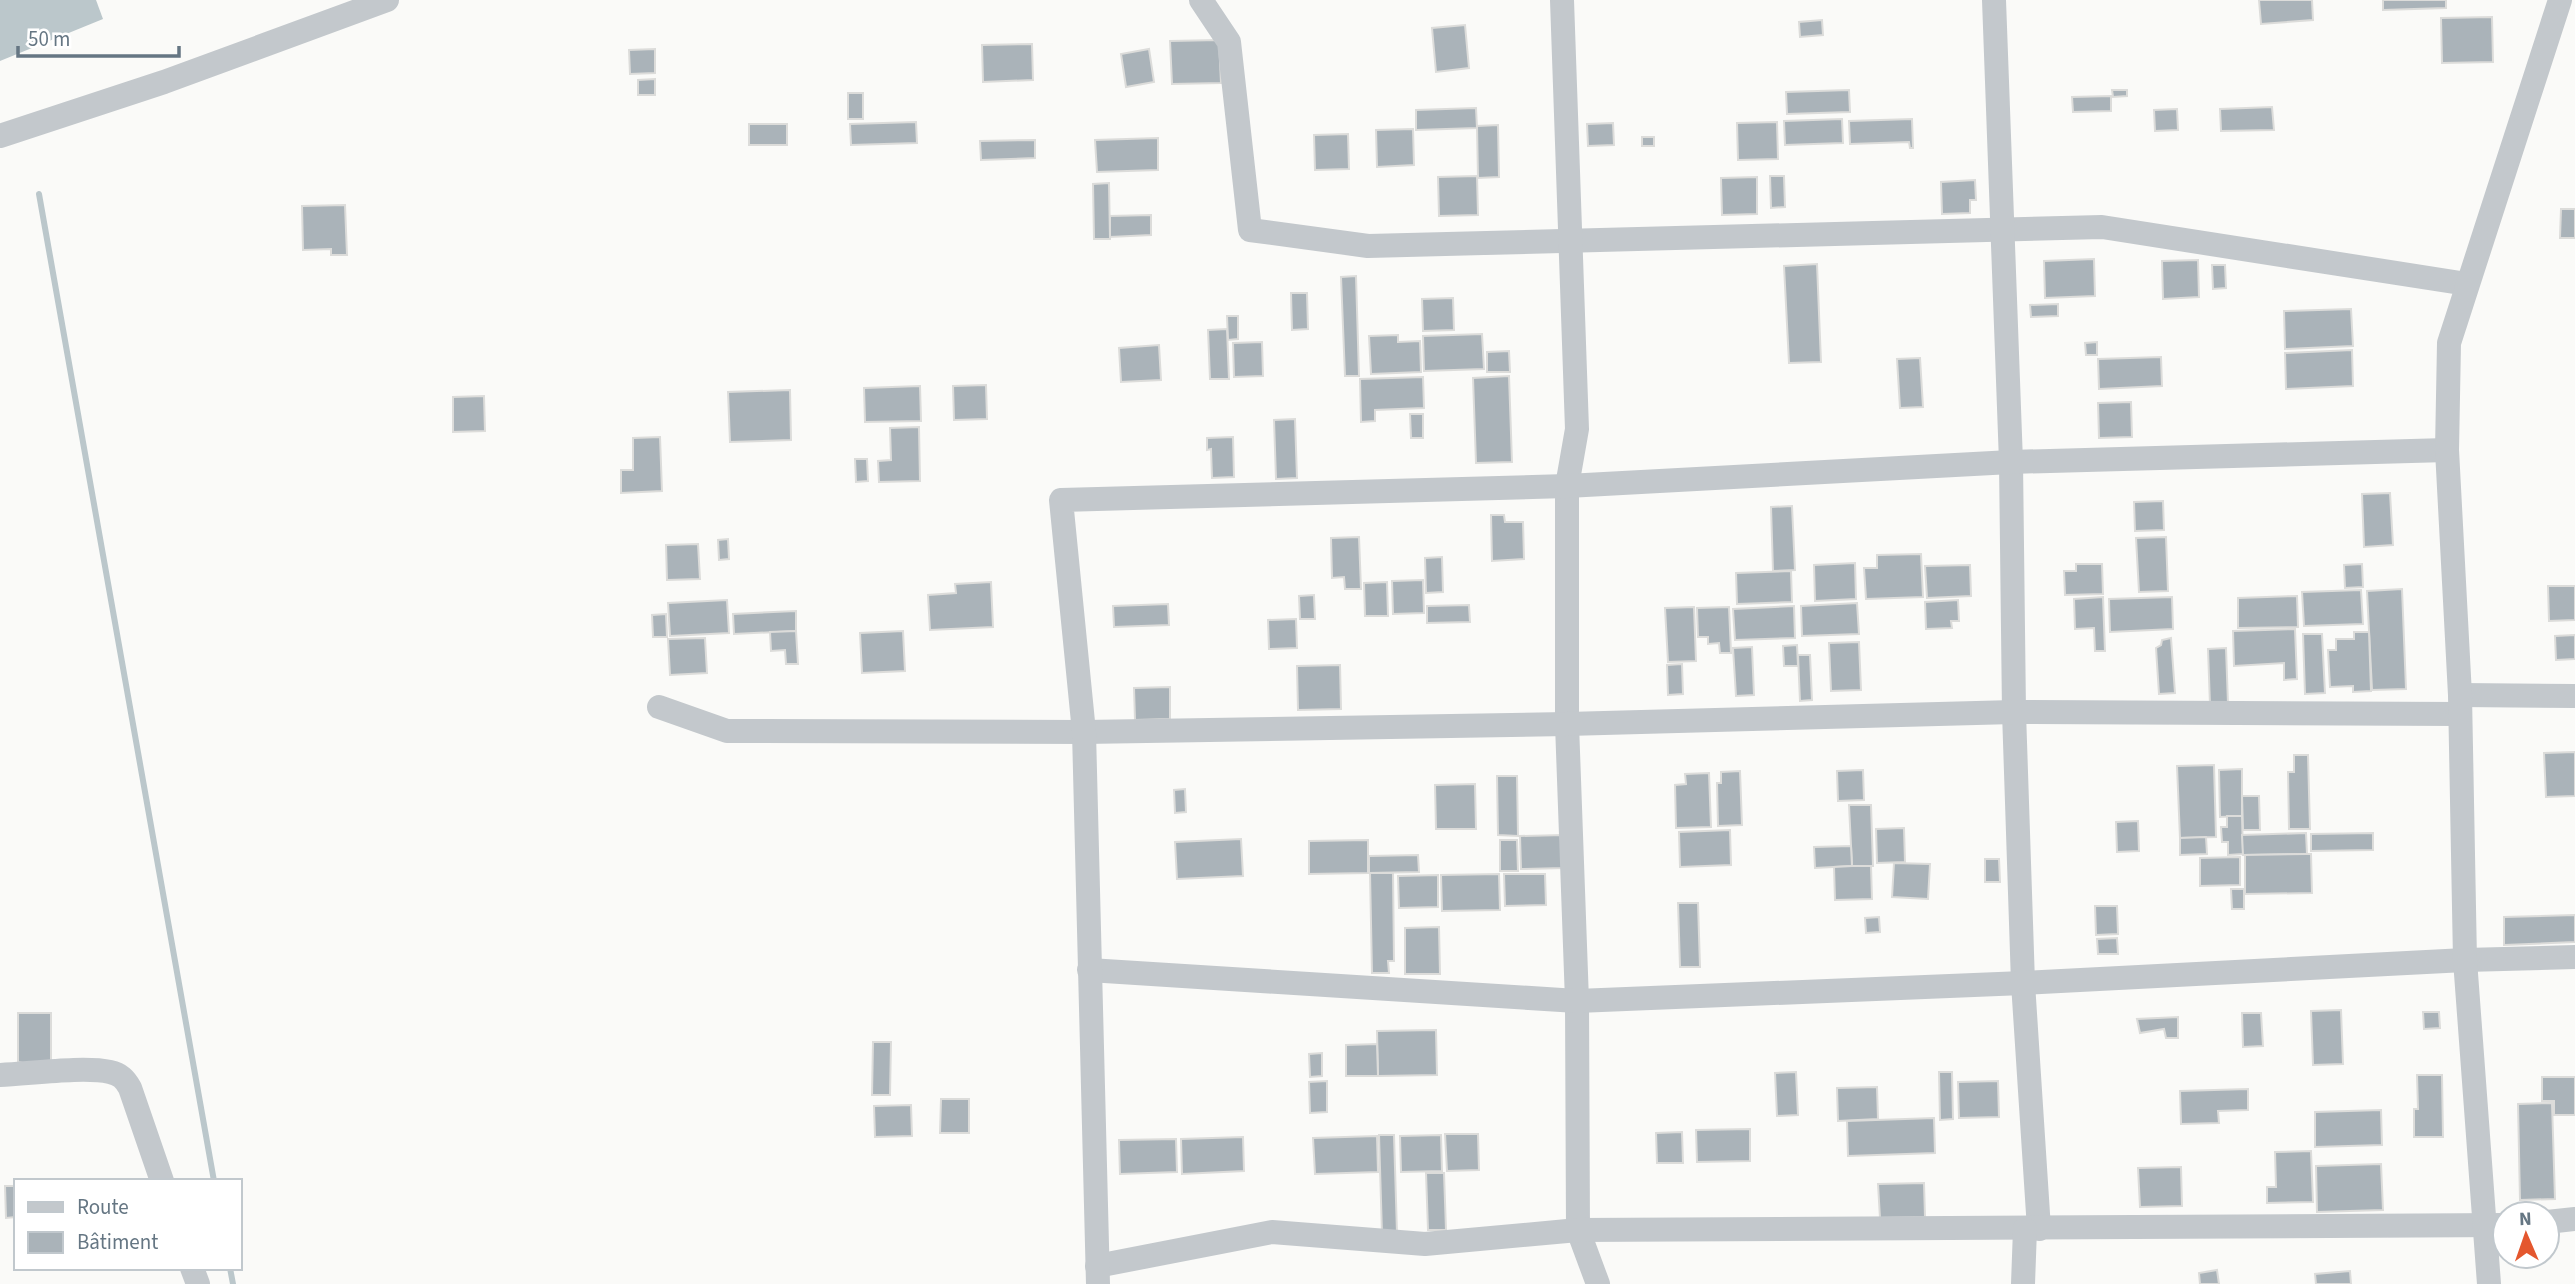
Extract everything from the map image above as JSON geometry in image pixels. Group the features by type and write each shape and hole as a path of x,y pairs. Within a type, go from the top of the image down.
{"street":[{"path":"0,136 164,82 387,0"},
{"path":"1201,0 1229,42 1250,230 1368,246 2102,227 2467,284"},
{"path":"1562,0 1577,429 1567,486 1567,724 1577,1001 1578,1230 1598,1284"},
{"path":"1994,0 2011,462 2014,712 2032,1229 2023,1284"},
{"path":"2492,1200 2465,960 2459,704 2447,450 2449,343 2560,0"},
{"path":"2447,450 2011,462 1567,486 1062,500 1084,732 1098,1275 1272,1232 1425,1244 1578,1230 2491,1226"},
{"path":"659,707 727,732 1084,732 2459,704 2575,696"},
{"path":"1089,970 1577,1001 2575,957"},
{"path":"0,1076 93,1070 112,1072 124,1078 130,1088 161,1179"},
{"path":"2489,1284 2491,1265"}],"shaded area":[{"path":"0,0 96,0 103,19 0,61"}],"building":[{"path":"2259,0 2312,0 2313,20 2261,24"},
{"path":"2383,0 2446,0 2446,8 2383,10"},
{"path":"2492,17 2493,62 2442,63 2441,18"},
{"path":"1822,20 1823,35 1800,37 1799,22"},
{"path":"1465,25 1469,68 1436,72 1432,28"},
{"path":"1219,40 1221,83 1172,84 1170,41"},
{"path":"1032,44 1033,80 983,82 982,45"},
{"path":"655,49 655,73 630,74 629,50"},
{"path":"1149,49 1154,82 1126,87 1121,54"},
{"path":"655,79 655,95 638,95 638,80"},
{"path":"1849,90 1850,112 1787,114 1786,92"},
{"path":"2112,90 2127,90 2127,96 2113,97"},
{"path":"848,93 863,93 863,119 848,119"},
{"path":"2111,96 2111,111 2073,112 2072,97"},
{"path":"2272,107 2274,130 2221,131 2220,109"},
{"path":"1476,108 1477,128 1416,130 1416,110"},
{"path":"2177,109 2178,130 2155,131 2154,110"},
{"path":"1842,119 1843,143 1785,145 1784,121"},
{"path":"1912,119 1913,148 1910,148 1909,142 1850,144 1849,121"},
{"path":"916,122 917,143 851,145 850,124"},
{"path":"1777,122 1778,159 1738,160 1737,123"},
{"path":"1613,123 1614,145 1588,146 1587,124"},
{"path":"749,124 787,124 787,145 749,145"},
{"path":"1498,125 1499,177 1478,178 1477,126"},
{"path":"1413,129 1414,165 1377,167 1376,130"},
{"path":"1348,134 1349,169 1315,170 1314,135"},
{"path":"1642,137 1654,137 1654,146 1642,146"},
{"path":"1158,138 1158,170 1097,172 1095,140"},
{"path":"1035,140 1035,158 981,160 980,141"},
{"path":"1477,176 1478,215 1439,216 1438,177"},
{"path":"1770,176 1784,176 1785,207 1771,208"},
{"path":"1757,177 1757,214 1722,215 1721,178"},
{"path":"1975,180 1976,200 1970,200 1970,213 1942,214 1941,182"},
{"path":"1109,183 1110,239 1094,239 1093,184"},
{"path":"345,205 347,255 331,255 331,249 303,250 302,206"},
{"path":"2561,209 2575,209 2575,238 2560,238"},
{"path":"1151,215 1151,235 1110,237 1110,216"},
{"path":"2094,259 2095,296 2045,298 2044,261"},
{"path":"2198,260 2199,297 2163,299 2162,261"},
{"path":"1817,264 1821,362 1789,363 1784,266"},
{"path":"2212,265 2225,265 2226,288 2213,289"},
{"path":"1356,276 1359,376 1345,376 1341,277"},
{"path":"1291,293 1307,293 1308,329 1292,330"},
{"path":"1453,298 1454,330 1423,331 1422,299"},
{"path":"2058,304 2058,316 2031,317 2030,305"},
{"path":"2351,309 2353,346 2285,349 2284,311"},
{"path":"1227,316 1238,316 1238,339 1228,340"},
{"path":"1227,329 1229,379 1210,379 1208,330"},
{"path":"1482,334 1484,369 1424,371 1423,336"},
{"path":"1398,335 1398,342 1420,341 1421,372 1371,374 1369,336"},
{"path":"1262,342 1263,376 1234,377 1233,343"},
{"path":"2097,342 2097,355 2086,355 2085,343"},
{"path":"1159,345 1161,380 1121,382 1119,348"},
{"path":"2352,350 2353,386 2286,389 2285,353"},
{"path":"1509,351 1510,372 1487,372 1487,352"},
{"path":"2161,357 2162,386 2099,389 2098,359"},
{"path":"1920,358 1923,407 1900,408 1897,359"},
{"path":"1509,376 1512,462 1476,463 1473,378"},
{"path":"1423,377 1424,408 1375,410 1375,421 1361,422 1360,379"},
{"path":"986,385 987,419 954,420 953,386"},
{"path":"920,386 921,421 865,422 864,388"},
{"path":"790,390 791,440 730,442 728,392"},
{"path":"484,396 485,431 453,432 453,397"},
{"path":"2131,402 2132,437 2099,438 2098,403"},
{"path":"1410,414 1423,414 1423,438 1411,438"},
{"path":"1295,419 1297,478 1276,479 1274,420"},
{"path":"919,427 920,481 879,482 878,461 891,460 890,428"},
{"path":"660,437 662,491 621,493 621,470 633,470 633,438"},
{"path":"1233,437 1234,477 1212,478 1211,449 1207,450 1207,438"},
{"path":"855,459 867,459 868,481 856,482"},
{"path":"2390,493 2393,545 2364,547 2362,494"},
{"path":"2163,501 2164,530 2135,531 2134,502"},
{"path":"1792,506 1795,570 1773,571 1771,507"},
{"path":"1491,515 1504,515 1505,522 1523,522 1524,559 1492,561"},
{"path":"1359,537 1361,589 1345,589 1344,577 1332,578 1331,538"},
{"path":"2166,537 2168,591 2139,592 2136,538"},
{"path":"728,539 729,559 719,560 718,540"},
{"path":"698,544 700,579 667,580 666,545"},
{"path":"1921,554 1923,597 1866,599 1864,568 1877,568 1877,555"},
{"path":"1442,557 1443,592 1426,593 1425,558"},
{"path":"1855,563 1856,599 1815,601 1814,565"},
{"path":"2076,564 2102,564 2103,594 2065,595 2064,571 2076,571"},
{"path":"2362,564 2363,587 2345,588 2344,565"},
{"path":"1970,565 1971,596 1927,598 1925,566"},
{"path":"1791,571 1792,602 1737,604 1736,573"},
{"path":"1423,580 1424,613 1393,614 1392,581"},
{"path":"991,582 993,627 930,630 928,595 956,593 955,584"},
{"path":"1387,582 1388,616 1365,616 1364,583"},
{"path":"2548,586 2575,586 2575,620 2549,621"},
{"path":"2402,589 2406,689 2372,690 2367,591"},
{"path":"2361,590 2363,624 2304,626 2302,592"},
{"path":"1314,595 1315,619 1300,619 1299,596"},
{"path":"2297,596 2298,627 2238,628 2238,598"},
{"path":"2103,597 2105,651 2095,651 2094,628 2075,629 2074,599"},
{"path":"2172,597 2173,629 2110,632 2109,599"},
{"path":"727,600 729,633 670,636 668,603"},
{"path":"1958,600 1959,621 1951,621 1952,628 1926,629 1925,602"},
{"path":"1857,603 1859,634 1802,636 1801,606"},
{"path":"1168,604 1169,625 1114,627 1113,606"},
{"path":"1469,605 1470,622 1427,623 1427,606"},
{"path":"1794,606 1795,638 1735,640 1733,609"},
{"path":"1694,607 1696,661 1668,662 1665,608"},
{"path":"1729,607 1731,653 1720,653 1719,643 1708,644 1708,637 1698,637 1697,608"},
{"path":"796,611 796,631 734,634 733,614"},
{"path":"666,614 667,637 653,637 652,615"},
{"path":"1296,619 1297,648 1269,649 1268,620"},
{"path":"2295,629 2297,679 2284,680 2284,663 2234,666 2233,631"},
{"path":"796,631 798,664 786,664 785,650 771,651 770,632"},
{"path":"903,631 905,671 862,673 860,633"},
{"path":"2354,632 2369,632 2371,691 2353,692 2353,686 2330,687 2328,650 2336,650 2336,639 2354,639"},
{"path":"2303,634 2322,634 2325,693 2305,694"},
{"path":"2575,635 2575,659 2556,660 2555,636"},
{"path":"705,638 707,673 670,675 668,639"},
{"path":"2171,638 2175,693 2159,694 2156,648 2161,645 2162,640"},
{"path":"1859,642 1861,690 1831,691 1829,643"},
{"path":"1797,645 1798,666 1784,666 1783,646"},
{"path":"1752,647 1754,695 1736,696 1733,648"},
{"path":"2226,648 2228,704 2210,705 2208,649"},
{"path":"1798,655 1810,655 1812,700 1800,701"},
{"path":"1682,664 1683,694 1668,695 1667,665"},
{"path":"1340,665 1341,709 1298,710 1297,666"},
{"path":"1170,687 1170,719 1135,720 1134,688"},
{"path":"2575,752 2575,796 2546,797 2544,753"},
{"path":"2294,755 2308,755 2310,829 2289,829 2288,772 2294,772"},
{"path":"2214,765 2216,837 2180,838 2177,766"},
{"path":"2242,769 2242,816 2220,817 2219,770"},
{"path":"1863,770 1864,800 1838,801 1837,771"},
{"path":"1740,771 1742,825 1718,826 1717,783 1721,783 1721,772"},
{"path":"1709,773 1711,827 1676,828 1675,785 1686,784 1685,774"},
{"path":"1497,776 1517,776 1518,836 1498,835"},
{"path":"1475,784 1476,829 1436,829 1435,785"},
{"path":"1185,789 1186,812 1175,813 1174,790"},
{"path":"2242,796 2259,796 2260,830 2243,830"},
{"path":"1849,805 1871,805 1873,866 1852,866"},
{"path":"2227,816 2242,816 2243,854 2228,855 2228,842 2222,842 2221,827 2227,827"},
{"path":"2138,821 2139,851 2117,852 2116,822"},
{"path":"1904,828 1905,862 1877,863 1876,829"},
{"path":"1730,830 1731,865 1680,867 1679,832"},
{"path":"2306,833 2307,854 2243,855 2242,835"},
{"path":"2373,833 2373,850 2311,851 2311,834"},
{"path":"1563,835 1564,868 1521,869 1520,836"},
{"path":"2206,837 2207,854 2180,855 2180,838"},
{"path":"1241,839 1243,876 1177,879 1175,842"},
{"path":"1368,840 1368,873 1309,874 1309,841"},
{"path":"1500,840 1517,840 1518,871 1500,871"},
{"path":"1851,846 1852,866 1815,868 1814,847"},
{"path":"2311,854 2312,893 2245,894 2245,855"},
{"path":"1418,855 1419,872 1369,873 1369,856"},
{"path":"2240,857 2240,885 2200,886 2200,858"},
{"path":"1985,859 1999,859 2000,882 1985,882"},
{"path":"1894,863 1930,864 1928,899 1892,897"},
{"path":"1871,866 1872,899 1835,900 1834,867"},
{"path":"1370,873 1393,873 1394,961 1388,961 1389,973 1372,973"},
{"path":"1499,874 1500,910 1442,911 1441,875"},
{"path":"1504,874 1545,874 1546,905 1505,906"},
{"path":"1438,875 1438,907 1399,908 1398,876"},
{"path":"2231,889 2244,889 2244,909 2232,909"},
{"path":"1678,903 1698,903 1700,967 1680,967"},
{"path":"2095,906 2117,906 2118,934 2096,935"},
{"path":"2575,915 2575,942 2504,945 2504,917"},
{"path":"1879,917 1880,932 1866,933 1865,918"},
{"path":"1439,927 1440,974 1405,974 1405,928"},
{"path":"2117,938 2118,954 2098,954 2097,939"},
{"path":"2341,1010 2343,1064 2313,1065 2311,1011"},
{"path":"2423,1012 2439,1012 2440,1028 2424,1029"},
{"path":"18,1013 51,1013 51,1069 18,1062"},
{"path":"2242,1013 2261,1013 2263,1046 2243,1047"},
{"path":"2178,1017 2178,1038 2166,1038 2164,1029 2140,1033 2137,1019"},
{"path":"1436,1030 1437,1075 1378,1076 1377,1031"},
{"path":"873,1042 891,1042 890,1095 872,1095"},
{"path":"1377,1044 1378,1076 1346,1076 1346,1045"},
{"path":"1322,1053 1322,1076 1310,1077 1309,1054"},
{"path":"1796,1072 1798,1115 1777,1116 1775,1073"},
{"path":"1939,1072 1952,1072 1953,1119 1940,1120"},
{"path":"2417,1075 2442,1075 2443,1137 2414,1137 2414,1109 2418,1109"},
{"path":"2542,1077 2575,1077 2575,1115 2554,1115 2554,1101 2542,1101"},
{"path":"1327,1081 1327,1112 1310,1113 1309,1082"},
{"path":"1998,1081 1999,1117 1959,1118 1958,1082"},
{"path":"1877,1087 1878,1119 1838,1121 1837,1088"},
{"path":"2248,1089 2248,1110 2218,1111 2219,1123 2181,1124 2180,1091"},
{"path":"941,1099 969,1099 969,1133 940,1133"},
{"path":"2552,1103 2555,1199 2520,1200 2518,1104"},
{"path":"911,1105 912,1136 875,1137 874,1106"},
{"path":"2381,1110 2382,1145 2315,1147 2315,1112"},
{"path":"1934,1118 1935,1153 1848,1156 1847,1121"},
{"path":"1750,1129 1750,1161 1697,1162 1696,1130"},
{"path":"1682,1132 1683,1163 1657,1163 1656,1133"},
{"path":"1445,1134 1478,1134 1479,1170 1447,1171"},
{"path":"1379,1135 1394,1135 1397,1233 1382,1234"},
{"path":"1441,1135 1442,1171 1401,1172 1400,1136"},
{"path":"1377,1136 1378,1172 1315,1174 1313,1138"},
{"path":"1243,1137 1244,1171 1182,1174 1181,1139"},
{"path":"1176,1139 1177,1172 1120,1174 1119,1140"},
{"path":"2311,1151 2313,1202 2267,1203 2267,1187 2276,1187 2275,1152"},
{"path":"2381,1164 2383,1210 2317,1212 2316,1166"},
{"path":"2181,1167 2182,1206 2140,1207 2138,1168"},
{"path":"1426,1173 1444,1173 1446,1230 1428,1230"},
{"path":"1924,1183 1925,1217 1880,1218 1878,1184"},
{"path":"5,1186 14,1186 14,1217 6,1218"},
{"path":"2217,1270 2219,1284 2200,1284 2199,1273"},
{"path":"2350,1271 2351,1284 2316,1284 2315,1274"}],"waterway":[{"path":"39,194 214,1179"},
{"path":"230,1270 233,1284"}]}
